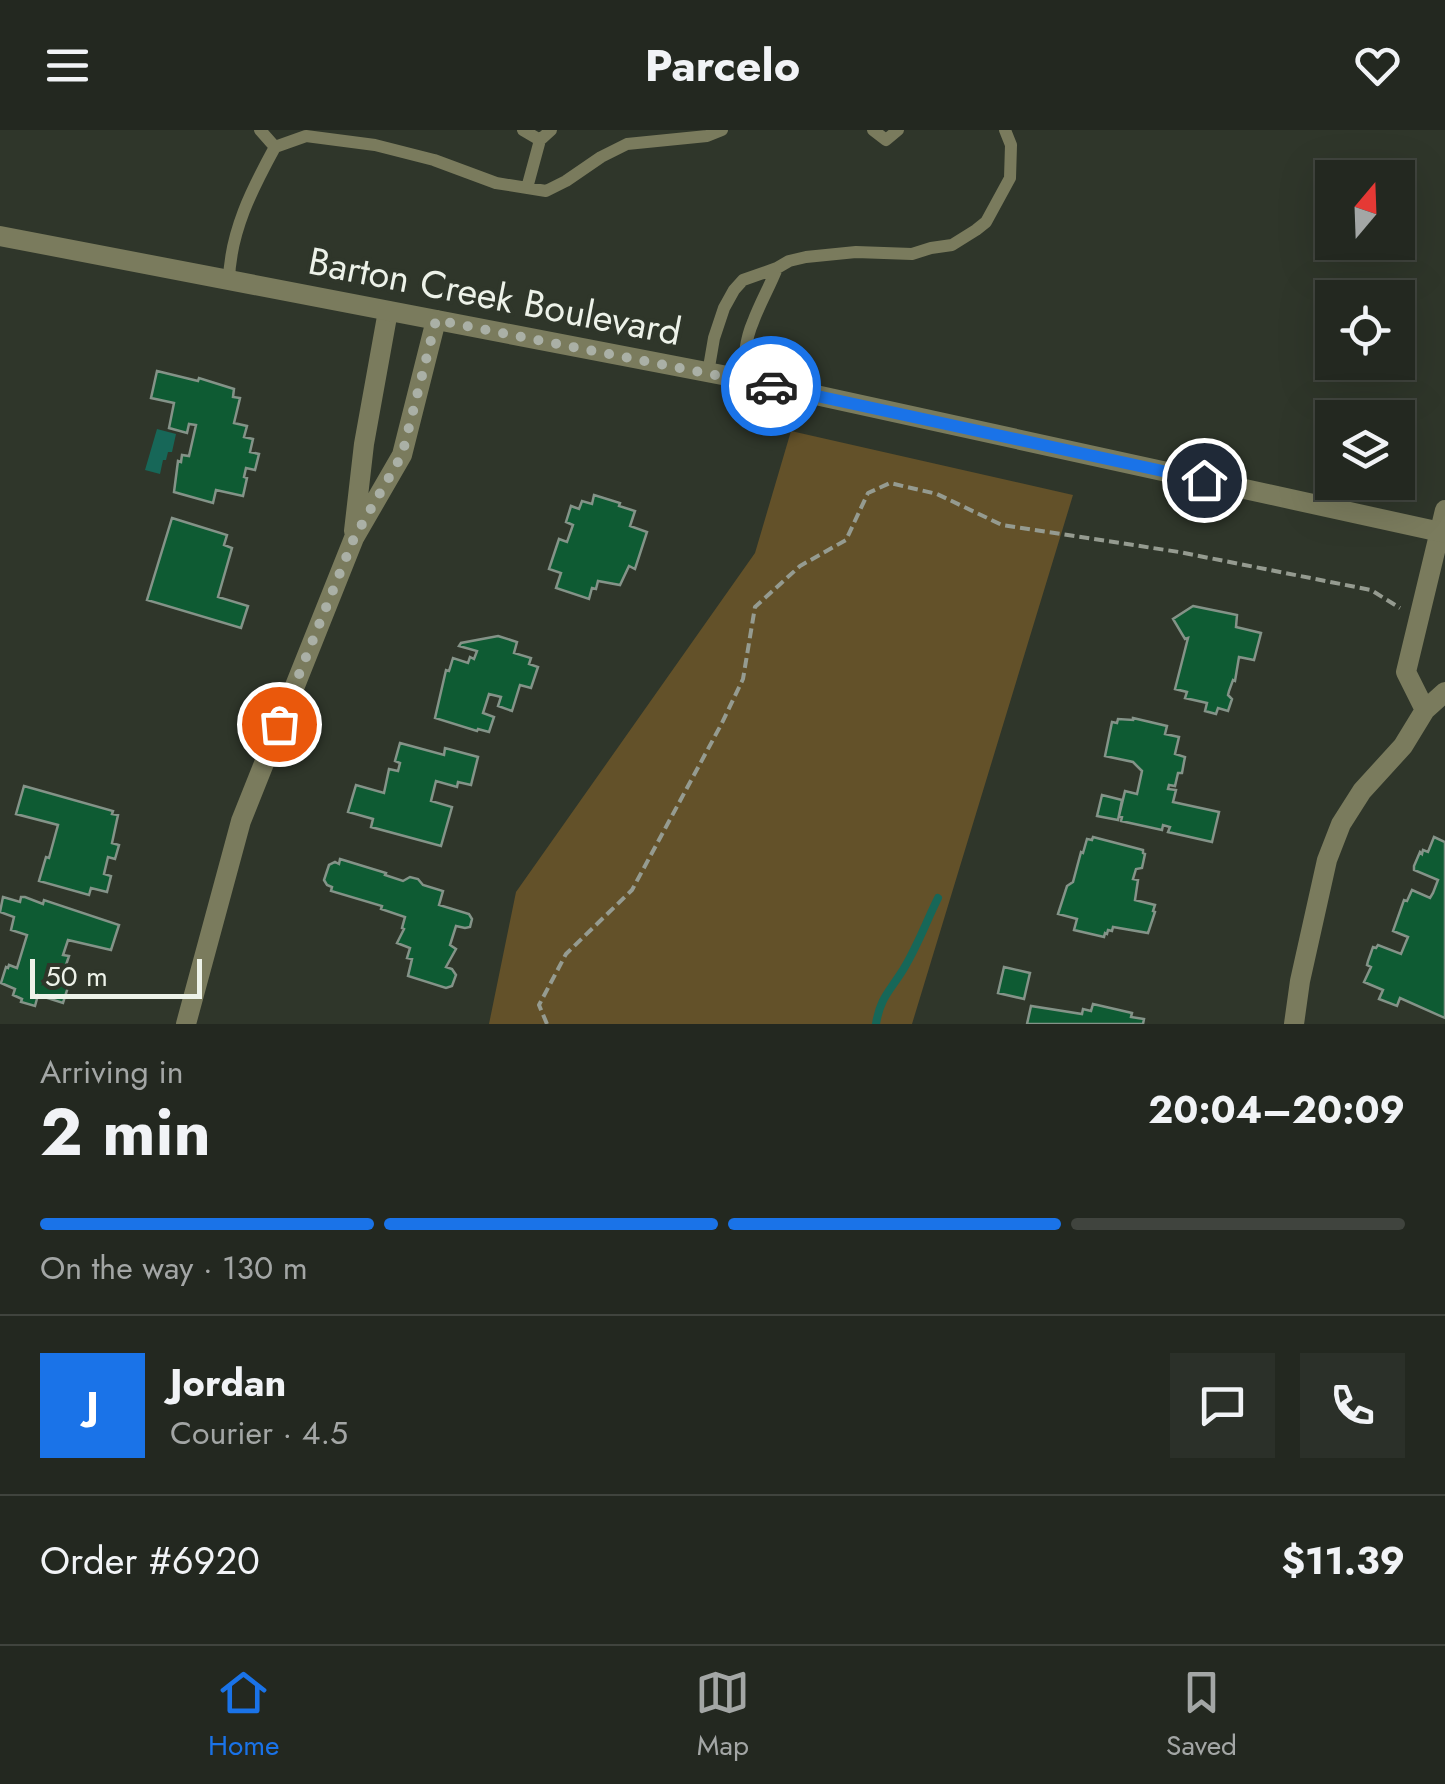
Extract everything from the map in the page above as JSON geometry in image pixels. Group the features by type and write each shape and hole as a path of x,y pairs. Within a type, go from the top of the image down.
{"street":[{"name":"Barton Creek Boulevard","path":"0,236 743,380 1443,532"},
{"path":"354,538 364,444 388,311"},
{"path":"186,1024 241,821 354,538 402,455 436,320"},
{"path":"1425,710 1406,672 1443,532 1445,510"},
{"path":"1294,1024 1328,860 1342,824 1362,791 1403,746 1425,710 1445,692"}],"lane":[{"path":"260,130 276,147"},
{"path":"523,130 540,140"},
{"path":"527,188 540,140 551,130"},
{"path":"228,281 229,260 243,209 276,147 306,136 375,145 434,160 496,183 546,191 626,144 707,136 722,130"},
{"path":"873,130 886,140 898,130"},
{"path":"708,373 714,338 734,290 743,280 806,256 856,252 912,254 952,245 986,222 1010,178 1011,146 1005,130"},
{"path":"743,380 752,322 777,268"}],"path":[{"path":"547,1024 540,1005 566,954 632,890 722,723 743,679 755,606 800,566 846,540 868,493 890,483 937,494 1002,525 1179,552 1371,590 1412,617"}],"shaded area":[{"path":"791,431 1073,495 912,1024 489,1024 516,892 755,553"}],"water":[{"path":"157,429 176,434 160,474 145,470"}],"building":[{"path":"157,371 234,389 233,397 240,398 234,423 247,426 244,437 253,439 250,452 259,454 255,470 246,468 243,496 216,490 213,503 174,492 178,461 181,462 182,455 189,456 196,425 189,424 187,433 169,428 174,403 151,398"},
{"path":"594,495 635,511 630,526 647,532 635,569 629,566 620,585 598,581 589,599 556,588 561,573 549,569 559,539 567,542 573,525 566,522 571,506 579,509 582,501 592,504"},
{"path":"172,518 227,535 224,545 232,548 218,597 248,606 241,628 147,600"},
{"path":"1193,606 1237,615 1236,627 1261,633 1254,660 1239,657 1228,695 1232,699 1228,711 1205,711 1207,703 1185,698 1187,692 1175,689 1188,638 1173,619"},
{"path":"498,636 517,642 514,653 531,658 529,664 538,667 531,688 520,685 512,711 498,706 501,697 489,694 483,713 494,717 489,732 435,718 446,670 449,671 453,658 468,663 477,651 459,646 461,643"},
{"path":"1133,718 1167,726 1165,734 1179,737 1175,754 1185,757 1182,773 1178,773 1175,786 1169,785 1168,789 1176,790 1173,802 1219,812 1212,842 1168,832 1170,827 1163,825 1162,830 1121,821 1125,791 1137,794 1142,771 1133,762 1105,756 1112,722"},
{"path":"400,743 444,755 445,748 478,757 471,785 458,782 457,787 436,781 431,801 452,807 441,846 371,827 373,819 348,812 356,785 384,793 389,769 398,771 400,763 395,761"},
{"path":"24,786 118,815 112,843 119,845 115,859 108,857 104,874 111,876 107,892 91,888 89,895 39,881 58,825 16,814"},
{"path":"1102,795 1122,800 1118,820 1097,816"},
{"path":"1093,837 1143,850 1142,868 1136,869 1133,879 1138,880 1135,900 1155,905 1148,933 1113,927 1104,937 1074,930 1077,919 1058,914 1081,852 1087,839"},
{"path":"1434,837 1445,842 1445,1018 1400,998 1397,1006 1379,999 1383,990 1364,982 1371,967 1367,965 1373,947 1378,945 1401,954 1408,937 1393,931 1404,900 1412,890 1430,898 1433,893 1438,880 1414,870 1414,866 1420,852 1428,852"},
{"path":"340,859 403,881 410,877 418,879 423,885 443,891 439,905 469,914 470,927 456,926 450,945 456,949 446,967 456,975 452,986 446,988 408,976 410,948 397,943 405,917 331,891 324,880 329,865 339,864"},
{"path":"3,897 20,902 25,897 43,904 44,900 119,925 111,950 68,940 63,955 69,956 64,971 59,970 56,979 69,984 63,1003 38,995 35,1006 21,1002 13,995 15,989 1,983 6,967 17,968 27,935 11,930 14,917 0,912"},
{"path":"1004,967 1030,973 1024,999 998,993"},
{"path":"1093,1004 1132,1013 1131,1017 1144,1019 1143,1024 1027,1024 1031,1006 1082,1014 1083,1009 1091,1011"}],"waterway":[{"path":"876,1024 882,1002 911,955 938,898"}],"way so far":[{"path":"279,724 354,538 402,455 436,320 771,386"}],"route":[{"path":"771,386 1204,480"}]}
